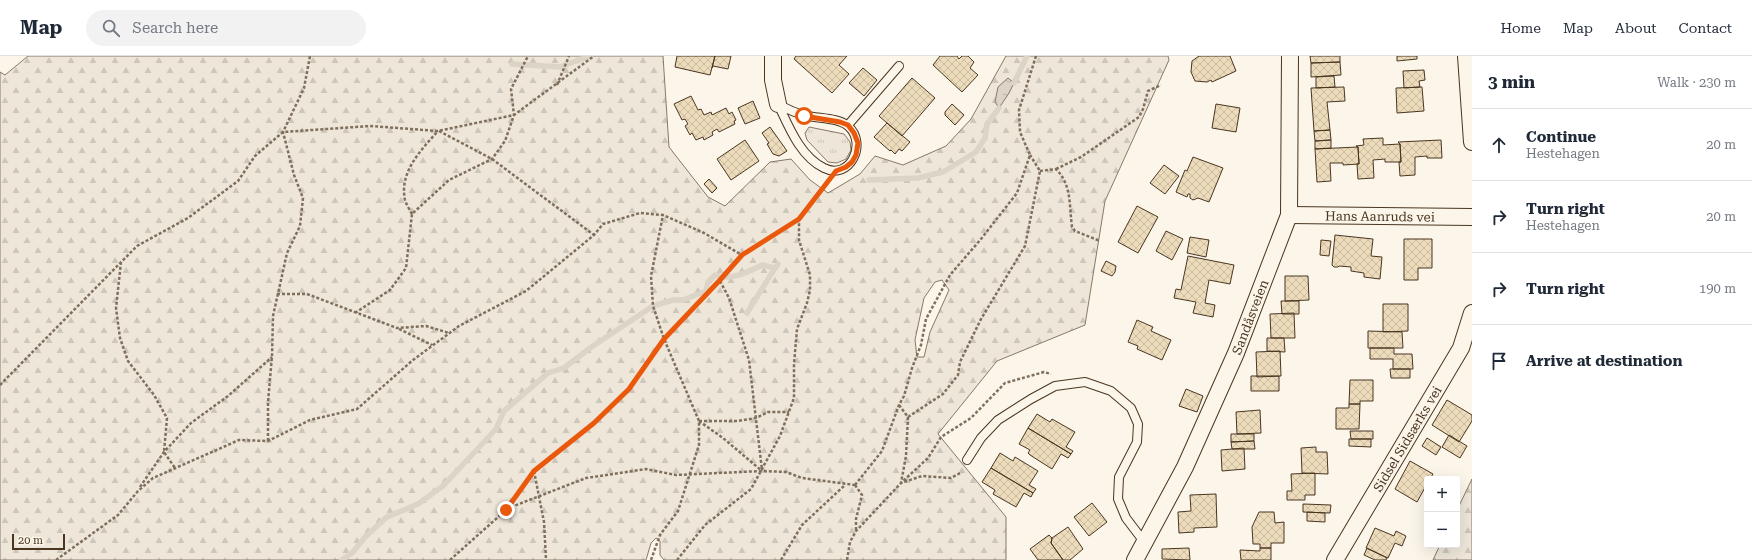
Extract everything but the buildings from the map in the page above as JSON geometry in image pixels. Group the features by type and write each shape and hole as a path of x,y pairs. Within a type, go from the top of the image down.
{"street":[{"path":"773,56 773,80 778,104"},
{"name":"Sandåsveien","path":"1135,560 1185,467 1236,353 1289,215 1290,56"},
{"path":"1466,56 1472,142"},
{"name":"Hans Aanruds vei","path":"1289,215 1472,216"},
{"name":"Sidsel Sidsærks vei","path":"1335,560 1461,348 1472,314"}],"lane":[{"path":"848,125 899,66"},
{"path":"778,104 804,116 840,122 848,125 854,133 858,143 856,155 852,162 846,167 836,171 825,169 814,161 802,148 790,131 778,104"},
{"path":"967,460 981,438 998,420 1055,386 1085,382 1111,391 1131,408 1138,424 1137,442 1119,477 1118,499 1126,518 1145,543"}],"path":[{"path":"0,385 137,246 188,218 238,181 255,156 282,132 304,88 310,56"},
{"path":"412,214 449,180 492,159 505,140 514,115 511,89 528,56"},
{"path":"557,85 569,56"},
{"path":"282,132 370,126 438,131 514,115 557,85 594,56"},
{"path":"908,417 943,394 958,375 960,362 981,319 1025,246 1040,171 1030,155 1020,132 1019,110 1036,56"},
{"path":"1040,171 1056,169 1081,157 1139,117 1148,91 1161,85"},
{"path":"438,131 492,159 534,188 594,235"},
{"path":"355,313 390,290 406,268 412,214 405,200 405,175 420,151 438,131"},
{"path":"268,441 268,402 272,356 273,316 287,253 300,226 303,198 294,176 282,132"},
{"path":"855,485 882,451 899,404 904,396 912,368 921,345 926,319 946,281 981,239 1016,193 1030,155"},
{"path":"1056,169 1064,177 1068,186 1072,227 1075,231 1100,241"},
{"path":"450,560 506,510 534,471 594,423 629,389 664,339 742,255 799,219 836,171"},
{"path":"138,491 153,478 239,440 268,441 310,420 357,409 413,360 459,326 526,291 594,235 603,224 640,214 663,215 704,233 742,255"},
{"path":"651,560 660,535 678,511 699,444 699,421 664,339 653,306 651,276 663,215"},
{"path":"677,560 705,525 751,489 780,436 789,412 794,398 794,364 797,329 807,303 810,290 810,275 799,240 799,219"},
{"path":"121,262 116,308 120,338 128,361 154,395 166,418 164,452 175,468"},
{"path":"720,280 729,298 749,360 762,471"},
{"path":"277,294 307,294 397,328 432,346"},
{"path":"397,328 426,326 449,333"},
{"path":"56,560 118,515 138,491 164,452 191,423 228,396 272,356"},
{"path":"847,560 850,542 856,531 901,483 928,458 941,437 971,418 1005,383 1044,372 1057,375"},
{"path":"899,404 908,417 906,456 901,483"},
{"path":"699,421 738,421 756,418 768,412 789,412"},
{"path":"699,421 723,438 762,471"},
{"path":"506,510 586,478 646,469 676,476 762,471 786,472 802,478 845,485 855,485"},
{"path":"534,471 544,522 546,560"},
{"path":"901,483 922,476 951,478 963,471"},
{"path":"781,560 783,554 802,525 845,485"},
{"path":"855,485 862,495 856,519 856,531"}],"green space":[{"path":"28,56 663,56 669,147 708,197 725,206 770,162 791,159 810,180 828,193 860,174 875,156 903,165 946,146 971,119 1006,56 1168,56 1169,60 1105,201 1085,325 997,361 938,434 1006,517 1006,560 664,560 660,555 660,541 656,538 651,543 646,560 0,560 0,72 5,75","holes":["942,280 949,290 930,332 924,357 917,357 915,340 924,298 935,282"]},
{"path":"809,127 844,134 850,142 851,150 846,159 837,163 828,162 807,140 805,133"},
{"path":"1472,479 1472,560 1433,560 1439,548 1460,548 1460,504"}],"water":[{"path":"1008,78 1014,83 999,108 995,102 998,87"}],"waterway":[{"path":"512,64 560,67 590,56"},
{"path":"1014,83 1027,56"},
{"path":"869,180 918,178 943,172 976,152 985,138 987,124 999,108"},
{"path":"342,560 353,552 365,537 387,517 418,504 443,486 496,429 504,411 548,373 564,368 590,348 653,306 673,300 683,300 706,291 708,282 715,275 721,277 739,275 762,265 775,268 778,264"},
{"path":"747,313 775,268"}],"route":[{"path":"506,510 534,471 594,423 629,389 664,339 742,255 799,219 836,171 846,167 852,162 856,155 858,143 854,133 848,125 840,122 804,116"}]}
